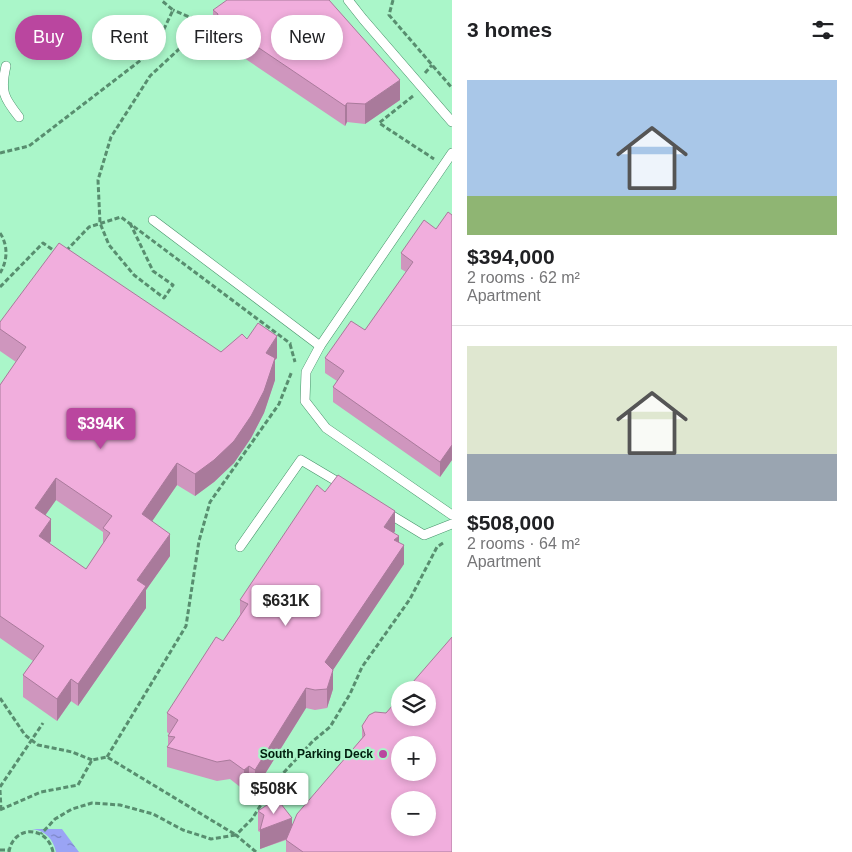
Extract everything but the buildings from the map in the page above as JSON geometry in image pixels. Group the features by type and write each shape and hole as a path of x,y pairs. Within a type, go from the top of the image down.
{"lane":[{"path":"348,0 362,19 452,122"},
{"path":"6,66 0,85 2,96 19,117"},
{"path":"452,153 320,346 306,372 305,401 326,428 452,515"},
{"path":"153,220 320,346"},
{"path":"240,547 301,460 350,490"},
{"path":"375,505 424,535 452,524"}],"path":[{"path":"130,223 153,271 174,286 164,298 134,275 109,245 100,223 98,180 110,137 150,76 206,24 173,10 161,0"},
{"path":"393,0 389,15 452,88"},
{"path":"0,154 29,146 154,50 173,10"},
{"path":"432,65 423,76 423,88 379,123 444,166"},
{"path":"0,287 43,243 62,256 89,227 121,217 290,344 296,362 279,404 210,502 199,541 186,626 106,757"},
{"path":"0,233 6,247 6,258 0,273"},
{"path":"290,344 300,331"},
{"path":"41,834 55,819 72,808 92,803 120,805 153,814 183,830 211,839 236,836 252,819 276,781 313,741 330,727 350,694 362,667 410,600 437,547 444,542"},
{"path":"0,698 25,735 38,745 72,752 92,760 106,757 236,836 256,852"},
{"path":"43,723 0,788 1,809 41,792 78,785 92,760"},
{"path":"0,850 9,851 12,842 17,836 24,832 32,831 41,834 50,841 53,852"}],"water":[{"path":"32,829 62,829 79,852 56,852 48,836"}],"place":[{"name":"South Parking Deck","path":"383,754"}]}
